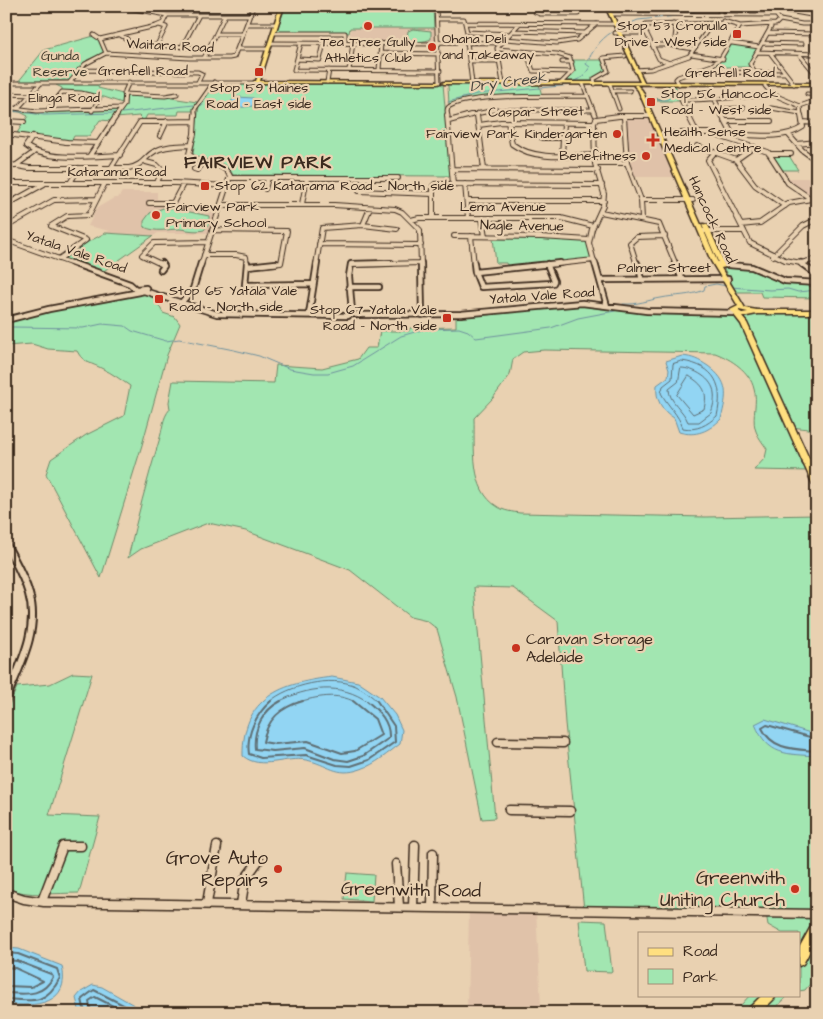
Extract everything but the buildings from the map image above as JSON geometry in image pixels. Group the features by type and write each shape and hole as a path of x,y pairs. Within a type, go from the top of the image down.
{"main road":[{"path":"256,82 282,6"},
{"name":"Hancock Road","path":"603,6 609,14"},
{"name":"Hancock Road","path":"607,6 617,33 644,84 644,90 660,133 735,295 744,323 817,485"},
{"name":"Hancock Road","path":"617,33 635,84 657,119 660,133"},
{"name":"Grenfell Road","path":"256,82 595,84 612,87 635,84 817,85"},
{"name":"Grenfell Road","path":"764,85 817,85"},
{"name":"Yatala Vale Road","path":"740,311 817,312"},
{"path":"800,958 817,927"},
{"path":"752,1013 769,996"}],"street":[{"path":"118,6 167,15 250,15"},
{"path":"436,6 441,82"},
{"path":"535,12 538,14 578,13 569,6"},
{"path":"633,6 638,14"},
{"path":"666,12 681,6"},
{"path":"725,23 719,10 762,6"},
{"path":"775,14 781,6"},
{"path":"807,6 817,9"},
{"name":"Waitara Road","path":"100,39 106,53 232,58 253,7"},
{"path":"777,9 817,16"},
{"path":"555,14 558,24"},
{"path":"609,14 775,14"},
{"path":"775,14 780,20"},
{"path":"159,25 167,15"},
{"path":"182,47 199,15"},
{"path":"204,58 225,15"},
{"path":"436,19 519,24 613,24"},
{"path":"668,62 659,59 644,28 646,25 725,23 740,26 778,23 780,20 817,24"},
{"path":"465,21 467,32 510,34"},
{"path":"247,24 276,24"},
{"path":"503,83 497,50 500,43 519,24"},
{"path":"505,39 557,43 577,40 596,24"},
{"path":"673,24 676,30 674,46"},
{"path":"691,54 709,28 708,24"},
{"path":"755,72 750,64 771,28 770,24"},
{"path":"94,35 100,39 159,25 166,27 157,44"},
{"path":"679,85 676,78 712,65 720,59 732,43 740,26"},
{"path":"513,31 586,33"},
{"path":"274,33 346,33 345,43"},
{"path":"617,33 646,33"},
{"path":"768,33 817,34"},
{"path":"216,34 243,34"},
{"path":"120,35 127,39 130,44 209,48"},
{"path":"467,42 472,83"},
{"path":"270,43 500,43"},
{"path":"301,43 294,70 440,71"},
{"path":"297,59 320,60 324,43"},
{"path":"349,70 353,43"},
{"path":"732,43 759,47"},
{"path":"762,43 802,44"},
{"path":"379,70 381,44"},
{"path":"652,45 694,49"},
{"path":"237,49 268,49"},
{"path":"497,50 567,56 572,62 572,72 561,84"},
{"path":"530,52 529,60 533,71 572,72"},
{"path":"757,52 771,54 817,54"},
{"path":"70,82 89,60 106,53"},
{"path":"380,53 439,54"},
{"path":"408,54 408,61"},
{"path":"635,70 651,69 691,54 720,59"},
{"path":"771,54 794,84"},
{"path":"799,54 814,72 817,72"},
{"path":"595,84 594,79 608,71 603,58 625,56"},
{"path":"469,61 499,61"},
{"path":"562,62 572,62"},
{"path":"698,69 709,72 785,73"},
{"path":"79,70 198,72 202,74 198,82"},
{"path":"327,82 329,70"},
{"path":"222,82 223,77"},
{"path":"90,155 121,108 129,82"},
{"path":"182,302 192,292 229,178 229,172 226,169 195,161 190,156 196,106 214,82"},
{"name":"Grenfell Road","path":"6,83 256,82"},
{"path":"18,108 41,83"},
{"path":"583,84 595,115"},
{"path":"764,85 775,95 800,106"},
{"path":"612,87 630,91"},
{"path":"612,87 619,109"},
{"path":"47,111 60,93 91,95 99,98 92,111"},
{"path":"124,94 141,93 166,96 177,94"},
{"path":"6,94 32,94"},
{"path":"807,94 816,97"},
{"path":"81,100 91,95"},
{"path":"697,133 681,101 775,95"},
{"path":"452,184 448,107 480,98 587,96"},
{"path":"800,106 816,97"},
{"path":"519,98 521,110"},
{"path":"715,100 732,134"},
{"path":"724,138 732,134 788,134 801,129 800,113 802,109 800,106"},
{"name":"Elinga Road","path":"6,107 47,111 92,111 121,108"},
{"path":"720,109 743,108"},
{"path":"771,108 800,113"},
{"path":"448,121 495,110 592,110"},
{"path":"476,113 484,169"},
{"name":"Caspar Street","path":"479,125 508,122 594,123 596,119 603,117 653,114"},
{"path":"624,117 627,163 641,200 642,218"},
{"path":"6,121 24,122"},
{"path":"111,168 140,122 194,121"},
{"path":"724,121 772,121"},
{"path":"160,136 167,122"},
{"path":"508,122 512,144 516,148 532,154 594,155"},
{"path":"802,122 817,123"},
{"path":"562,154 564,123"},
{"path":"594,123 594,155 604,201 589,240 608,306"},
{"path":"660,133 709,134 769,154 791,154"},
{"path":"6,134 42,137 68,142 98,143"},
{"path":"788,134 796,144 815,157 817,161"},
{"path":"33,136 26,146 34,153"},
{"path":"542,138 563,138"},
{"path":"796,144 817,142"},
{"path":"6,164 29,168 131,168 146,162 151,154 158,150 192,144"},
{"path":"697,146 736,160 755,185 785,206"},
{"path":"736,160 754,148"},
{"path":"715,152 708,160 750,243 786,261 800,263 817,259"},
{"path":"15,166 34,153 120,155"},
{"path":"769,154 788,183 817,203"},
{"path":"146,162 157,165 162,170 157,183"},
{"path":"596,163 627,163"},
{"path":"70,183 79,168"},
{"path":"452,169 598,170"},
{"path":"229,178 398,178"},
{"path":"264,189 268,178"},
{"path":"302,204 306,178"},
{"path":"377,191 378,178"},
{"name":"Katarama Road","path":"7,183 157,183 227,186"},
{"path":"6,205 46,183"},
{"path":"59,259 86,240 51,226 67,216 89,215 105,183"},
{"path":"149,203 173,203 182,184"},
{"path":"465,184 468,218"},
{"path":"434,218 433,185 602,185"},
{"path":"359,191 433,194"},
{"path":"6,227 54,200 97,199"},
{"path":"741,225 760,223 785,206 811,199"},
{"path":"641,200 691,200"},
{"path":"467,201 604,201"},
{"path":"221,204 334,204 398,210 420,228 422,315"},
{"path":"362,225 370,208"},
{"path":"601,212 642,218 659,224 682,279"},
{"name":"Lema Avenue","path":"412,220 434,218 561,218 593,226"},
{"path":"482,218 484,236"},
{"path":"774,256 803,226 817,219"},
{"path":"309,314 322,227 362,225 397,229"},
{"path":"212,230 250,228 287,231 281,263 248,266"},
{"path":"704,231 744,231"},
{"name":"Nagle Avenue","path":"454,236 540,236 589,240"},
{"path":"471,236 475,272 481,287 553,283 547,264"},
{"path":"642,279 630,243 637,237 664,236"},
{"name":"Yatala Vale Road","path":"6,240 141,290 203,310 224,314 466,314 582,303 647,311 740,311"},
{"path":"161,270 164,266 162,263 142,255 154,243 208,242"},
{"path":"319,244 421,245"},
{"path":"204,255 243,256 247,258 248,266 244,282 246,285 313,284"},
{"path":"475,272 594,260"},
{"path":"352,314 349,286 350,266 353,263 421,263"},
{"path":"800,263 817,275"},
{"path":"719,264 752,267 785,281 817,283"},
{"name":"Palmer Street","path":"600,280 682,279 729,283"},
{"path":"349,286 379,287"},
{"path":"6,320 141,290"},
{"path":"806,462 817,463"},
{"path":"6,544 25,582 32,612 28,636 6,699"},
{"path":"498,742 563,743"},
{"path":"509,810 570,810"},
{"path":"413,907 415,845"},
{"path":"42,902 46,886 59,861 63,846 80,846"},
{"path":"208,903 217,846"},
{"path":"432,907 433,853"},
{"path":"241,904 245,879 259,860"},
{"path":"396,864 399,906"},
{"name":"Greenwith Road","path":"6,893 42,902 208,903 817,914"}],"shaded area":[{"path":"351,28 434,28 435,42 349,42"},
{"path":"625,117 650,118 676,177 633,177 629,165"},
{"path":"784,178 817,178 817,203"},
{"name":"Fairview Park Primary School","path":"122,192 157,192 157,199 163,200 161,203 174,202 218,213 211,233 158,233 153,236 105,233 110,231 88,226 97,208 114,198 118,198"},
{"path":"469,908 536,909 541,1007 557,1013 467,1013"}],"green space":[{"path":"286,6 410,6 433,8 434,28 350,28 349,33 276,32"},
{"path":"413,29 431,31 431,39 425,41 410,40 407,38 408,31"},
{"name":"Gunda Reserve","path":"94,36 99,40 104,53 87,60 70,80 18,82 44,50"},
{"path":"733,43 758,48 749,67 725,67 716,64"},
{"path":"573,60 603,60 607,70 593,78 593,83 562,82 570,72"},
{"path":"57,83 101,83 98,88 123,94 122,103 104,97 62,92 62,88 56,85"},
{"path":"215,84 443,84 451,176 233,175 229,168 196,159 193,154 199,105"},
{"path":"446,84 539,84 542,96 484,98 449,105 448,86"},
{"path":"665,85 675,85 681,99 679,101 649,101 648,98 663,98 671,94"},
{"path":"126,95 171,97 197,102 193,111 179,111 178,115 147,115 144,121 139,116 116,118 125,104"},
{"path":"6,108 60,112 119,110 112,121 100,120 89,136 74,136 71,142 17,133 28,116 20,112 6,111"},
{"path":"788,154 798,170 781,170 772,156"},
{"path":"166,207 209,216 209,224 204,230 198,231 180,229 158,230 144,227 144,221 150,213"},
{"path":"105,233 153,236 101,273 63,259 88,242"},
{"path":"493,238 541,238 588,241 591,259 508,268 506,263 496,263"},
{"path":"722,265 743,265 776,279 817,282 817,298 762,297 760,292 736,292"},
{"path":"139,292 162,296 158,304 163,313 175,317 180,324 167,355 142,445 101,578 46,474 51,459 86,435 124,416 130,386 110,372 85,360 77,351 48,349 32,344 6,346 6,321 49,309"},
{"path":"575,304 638,310 736,314 744,323 744,315 752,313 817,312 817,430 791,427 810,471 754,470 765,458 767,449 755,428 755,398 752,383 739,366 715,353 544,350 523,352 513,359 510,375 493,398 474,418 474,454 478,479 482,490 489,499 498,507 506,510 520,513 705,517 817,515 817,975 805,990 800,991 800,932 780,932 768,925 766,913 584,910 565,723 558,621 513,588 474,587 495,818 482,819 457,697 437,629 427,621 410,617 350,570 246,531 208,523 141,549 128,558 164,420 170,409 169,402 173,381 274,383 276,365 322,368 358,359 366,348 377,348 380,331 409,331 410,328 456,327 456,315"},
{"path":"73,673 92,674 49,815 100,817 79,893 42,894 14,891 6,888 6,713 17,687 50,684"},
{"path":"347,873 374,875 372,901 344,899"},
{"path":"579,920 606,921 612,972 584,971"},
{"path":"749,996 788,996 770,1013 737,1013"}],"water":[{"path":"237,97 253,98 260,101 258,105 246,107 226,105"},
{"path":"682,356 696,359 708,366 720,378 725,390 725,403 721,419 712,427 702,432 691,434 679,432 674,418 666,412 658,400 657,385 668,377 669,370 666,361"},
{"path":"332,677 358,682 380,697 395,715 402,730 400,744 372,764 361,769 345,772 306,760 298,759 266,763 250,760 243,756 244,736 249,720 268,697 282,689 297,684"},
{"path":"765,719 817,735 817,756 796,755 772,748 760,734 755,724"},
{"path":"6,948 19,949 62,966 63,979 61,989 56,996 39,1004 6,1004"},
{"path":"93,985 102,987 148,1013 80,1013 76,998 81,992"}],"waterway":[{"path":"162,6 199,10 248,6"},
{"path":"406,6 443,12 488,8"},
{"path":"490,8 514,9 539,6"},
{"name":"Dry Creek","path":"684,13 693,12 703,6"},
{"name":"Dry Creek","path":"619,28 638,20 677,16"},
{"name":"Dry Creek","path":"572,82 583,77 590,67 586,64 594,50 612,32"},
{"name":"Dry Creek","path":"448,102 477,94 571,85"},
{"path":"651,99 666,100 673,96 674,92"},
{"path":"122,113 194,105"},
{"path":"6,110 44,115 114,113"},
{"path":"623,304 694,293 704,290 705,286 716,284 727,286"},
{"path":"731,287 770,290 788,289 798,292 817,290"},
{"path":"12,327 83,328 102,324 125,326 132,331 166,341 179,339 259,356 290,369 328,373 353,366 401,336 425,329 459,328 468,331 476,338 551,328 578,318 615,311"}],"place":[{"name":"Tea Tree Gully Athletics Club","path":"368,26"},
{"name":"Stop 53 Cronulla Drive - West side","path":"737,34"},
{"name":"Ohana Deli and Takeaway","path":"432,47"},
{"name":"Stop 59 Haines Road - East side","path":"259,72"},
{"name":"Stop 56 Hancock Road - West side","path":"651,102"},
{"name":"Fairview Park Kindergarten","path":"617,134"},
{"name":"Health Sense Medical Centre","path":"653,140"},
{"name":"Benefitness","path":"646,156"},
{"name":"Stop 62 Katarama Road - North side","path":"205,186"},
{"name":"Fairview Park Primary School","path":"156,215"},
{"name":"Stop 65 Yatala Vale Road - North side","path":"159,299"},
{"name":"Stop 67 Yatala Vale Road - North side","path":"447,318"},
{"name":"Caravan Storage Adelaide","path":"516,648"},
{"name":"Grove Auto Repairs","path":"278,869"},
{"name":"Greenwith Uniting Church","path":"795,889"}],"district":[{"name":"FAIRVIEW PARK","path":"258,162"}]}
